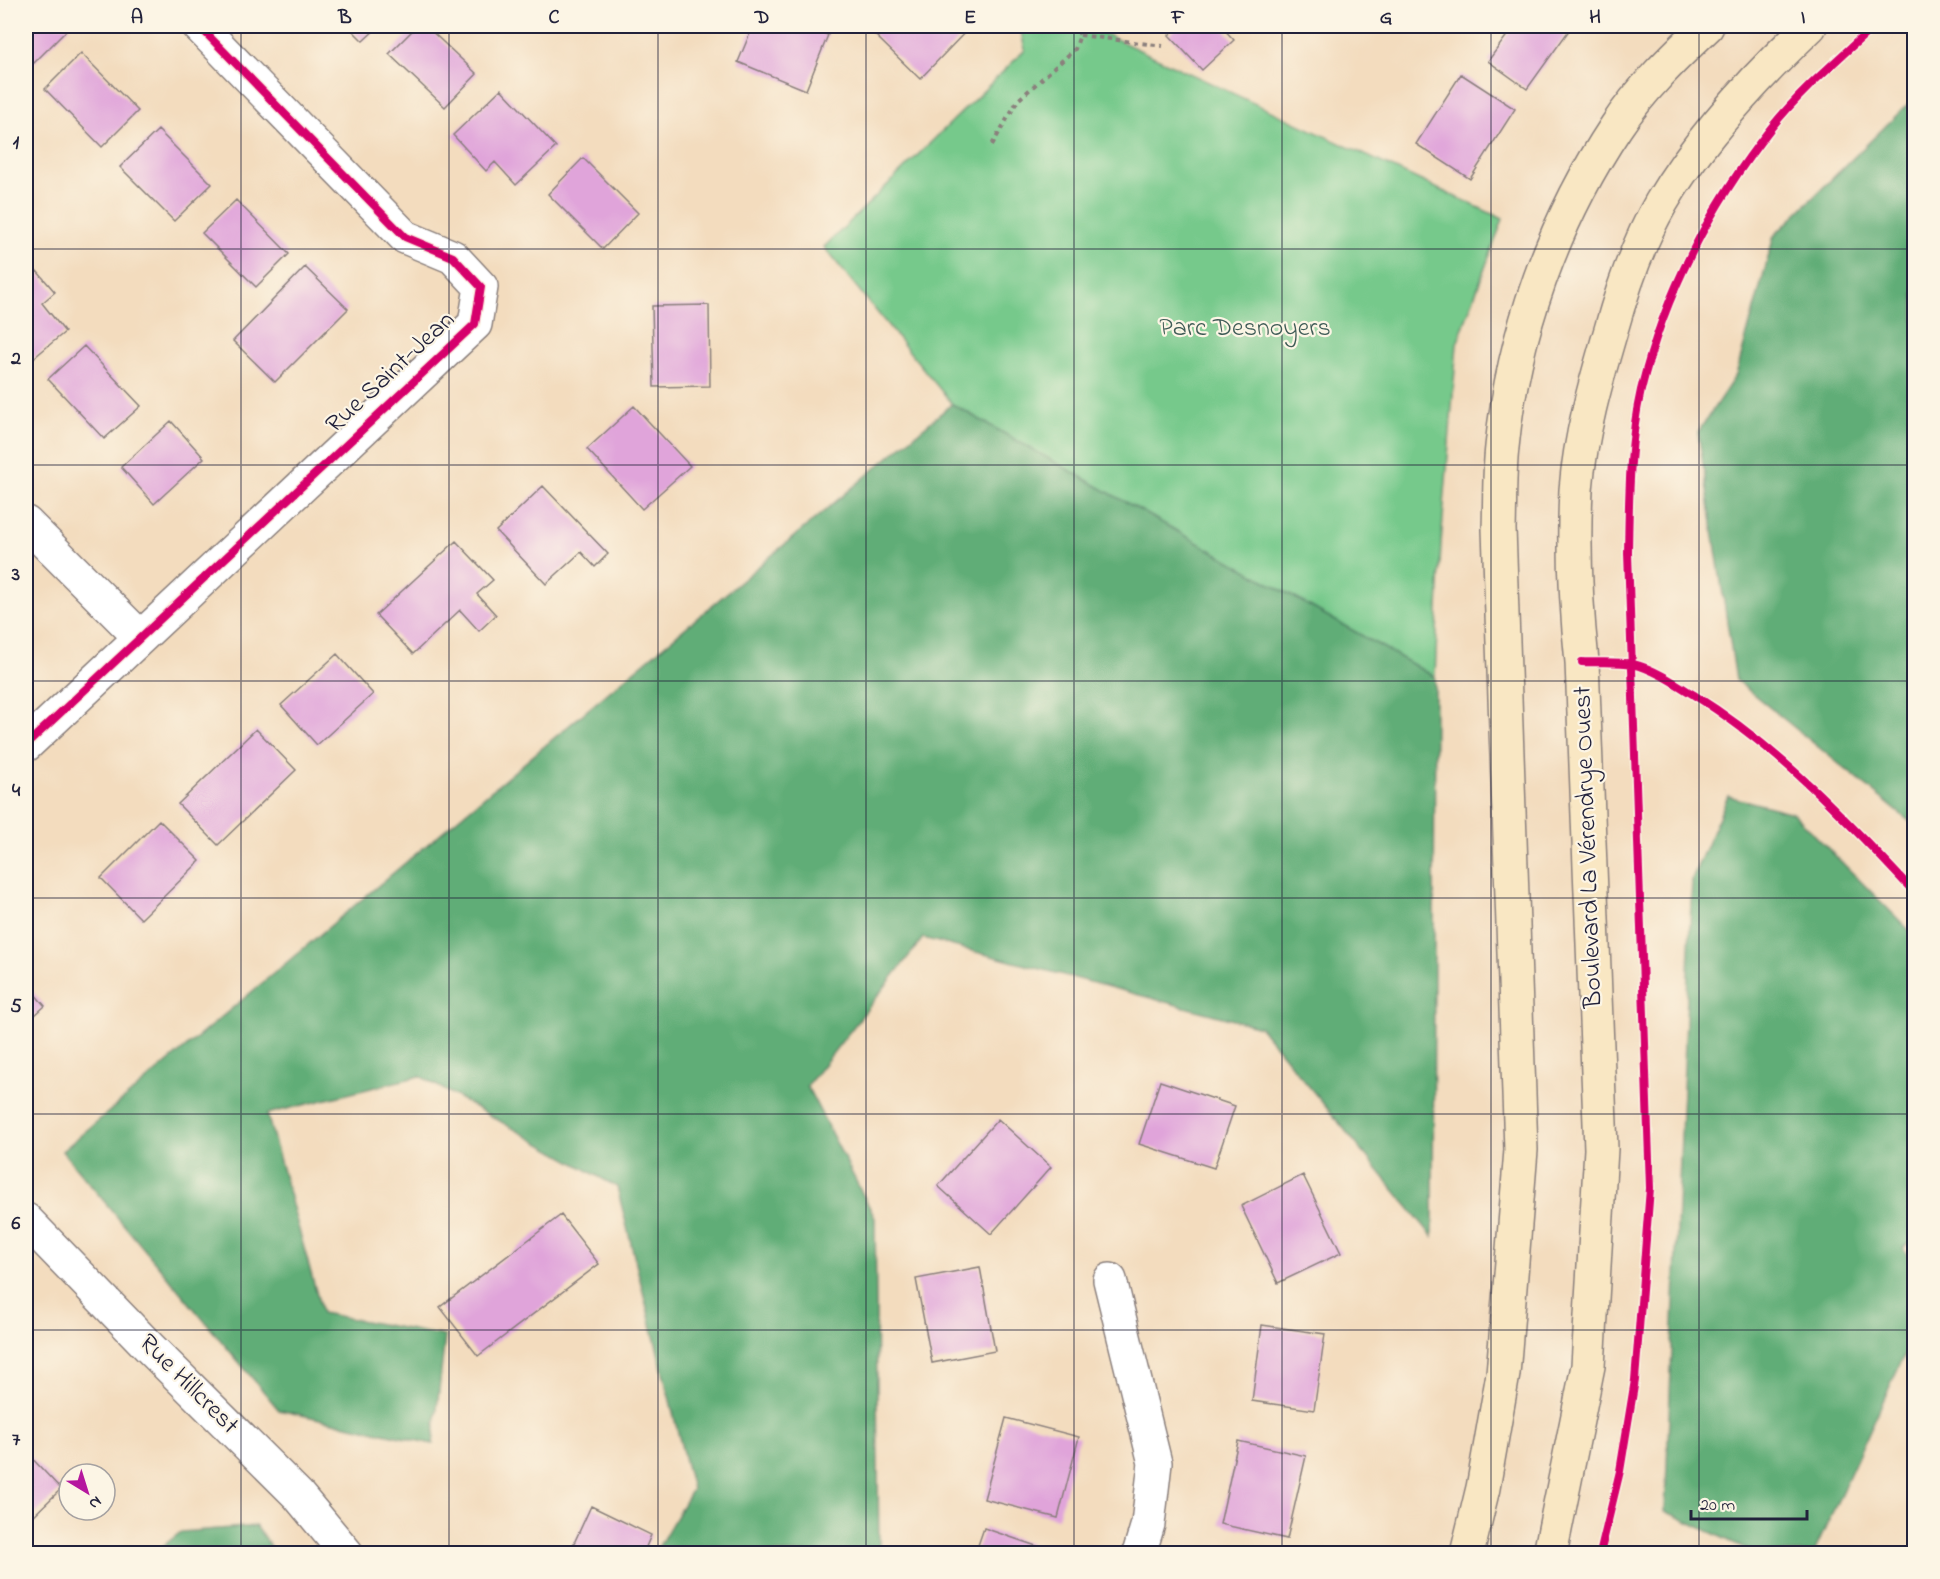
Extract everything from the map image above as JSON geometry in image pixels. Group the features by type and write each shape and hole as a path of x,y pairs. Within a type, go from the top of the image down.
{"main road":[{"name":"Boulevard La Vérendrye Ouest","path":"1550,1554 1588,1366 1601,1149 1582,662 1575,589 1576,487 1593,392 1623,289 1661,204 1707,138 1782,52 1810,26"},
{"path":"1467,1554 1483,1488 1503,1374 1521,1150 1499,529 1502,447 1519,350 1530,305 1558,233 1584,180 1617,126 1698,29"}],"street":[{"name":"Rue Saint-Jean","path":"26,745 139,636 475,324 481,287 453,257 405,237 199,26"},
{"path":"26,523 139,636"},
{"name":"Rue Hillcrest","path":"26,1220 150,1348 298,1495 347,1554"},
{"path":"1110,1280 1155,1463 1148,1524 1139,1554"}],"path":[{"path":"1074,26 1080,35 1163,46"},
{"path":"992,145 1018,100 1075,49 1080,35"}],"green space":[{"name":"Parc Desnoyers","path":"1020,26 1088,26 1503,219 1457,344 1441,543 1435,677 952,404 824,247 1025,50"},
{"path":"1914,98 1914,825 1736,680 1698,432 1736,375 1774,236"},
{"path":"952,404 1435,677 1433,1237 1260,1027 923,938 807,1086 875,1218 879,1553 655,1553 692,1489 617,1187 420,1076 267,1114 322,1313 445,1336 433,1444 279,1410 62,1151"},
{"path":"1728,796 1793,813 1914,935 1914,1238 1903,1248 1914,1265 1914,1333 1814,1553 1755,1553 1665,1511 1692,879"},
{"path":"256,1526 275,1553 154,1553 181,1532"}],"building":[{"path":"26,26 70,27 34,63 26,55"},
{"path":"348,26 379,26 363,41"},
{"path":"417,26 426,26 477,74 445,107 389,54"},
{"path":"753,26 805,26 828,35 806,90 738,62"},
{"path":"877,26 971,26 920,79 871,31"},
{"path":"1179,26 1221,26 1234,40 1202,70 1169,35"},
{"path":"1504,26 1566,26 1570,29 1527,89 1488,61 1511,30"},
{"path":"81,53 138,111 102,147 45,89"},
{"path":"1461,74 1515,109 1470,179 1416,144"},
{"path":"501,89 556,147 516,185 495,162 486,171 453,135"},
{"path":"158,130 212,184 174,221 120,167"},
{"path":"583,158 638,213 603,249 548,194"},
{"path":"236,200 289,254 256,287 202,233"},
{"path":"305,267 348,309 275,382 233,341"},
{"path":"37,271 55,292 42,303 65,332 30,361 26,356 26,281"},
{"path":"709,305 710,386 654,387 652,306"},
{"path":"84,346 141,406 104,439 48,379"},
{"path":"634,406 690,466 642,509 587,449"},
{"path":"171,421 204,458 154,504 121,467"},
{"path":"543,486 608,554 595,567 581,552 546,584 496,531"},
{"path":"456,541 493,580 477,594 496,615 479,631 460,610 413,654 376,615"},
{"path":"337,654 373,694 317,745 281,705"},
{"path":"256,729 296,770 218,845 178,804"},
{"path":"159,820 200,861 141,919 101,878"},
{"path":"26,984 45,1006 26,1023"},
{"path":"1160,1081 1235,1106 1214,1168 1139,1144"},
{"path":"998,1119 1051,1167 991,1234 938,1186"},
{"path":"1303,1175 1341,1253 1278,1283 1241,1206"},
{"path":"561,1215 599,1264 478,1356 440,1307"},
{"path":"980,1267 995,1351 932,1363 916,1279"},
{"path":"1262,1325 1325,1334 1314,1410 1252,1401"},
{"path":"1006,1418 1079,1437 1058,1518 984,1499"},
{"path":"1238,1441 1306,1456 1287,1539 1220,1524"},
{"path":"26,1452 57,1485 57,1493 26,1523"},
{"path":"591,1506 651,1535 643,1554 569,1554"},
{"path":"984,1528 1042,1548 1040,1554 975,1554"}],"cycle path":[{"path":"26,745 475,324 481,287 453,257 405,237 199,26"},
{"path":"1600,1554 1620,1471 1635,1380 1650,1188 1628,553 1630,471 1637,410 1651,355 1676,285 1710,219 1729,188 1749,157 1783,114 1874,26"},
{"path":"1582,662 1641,666 1672,681 1725,715 1783,761 1810,786 1914,892"}]}
